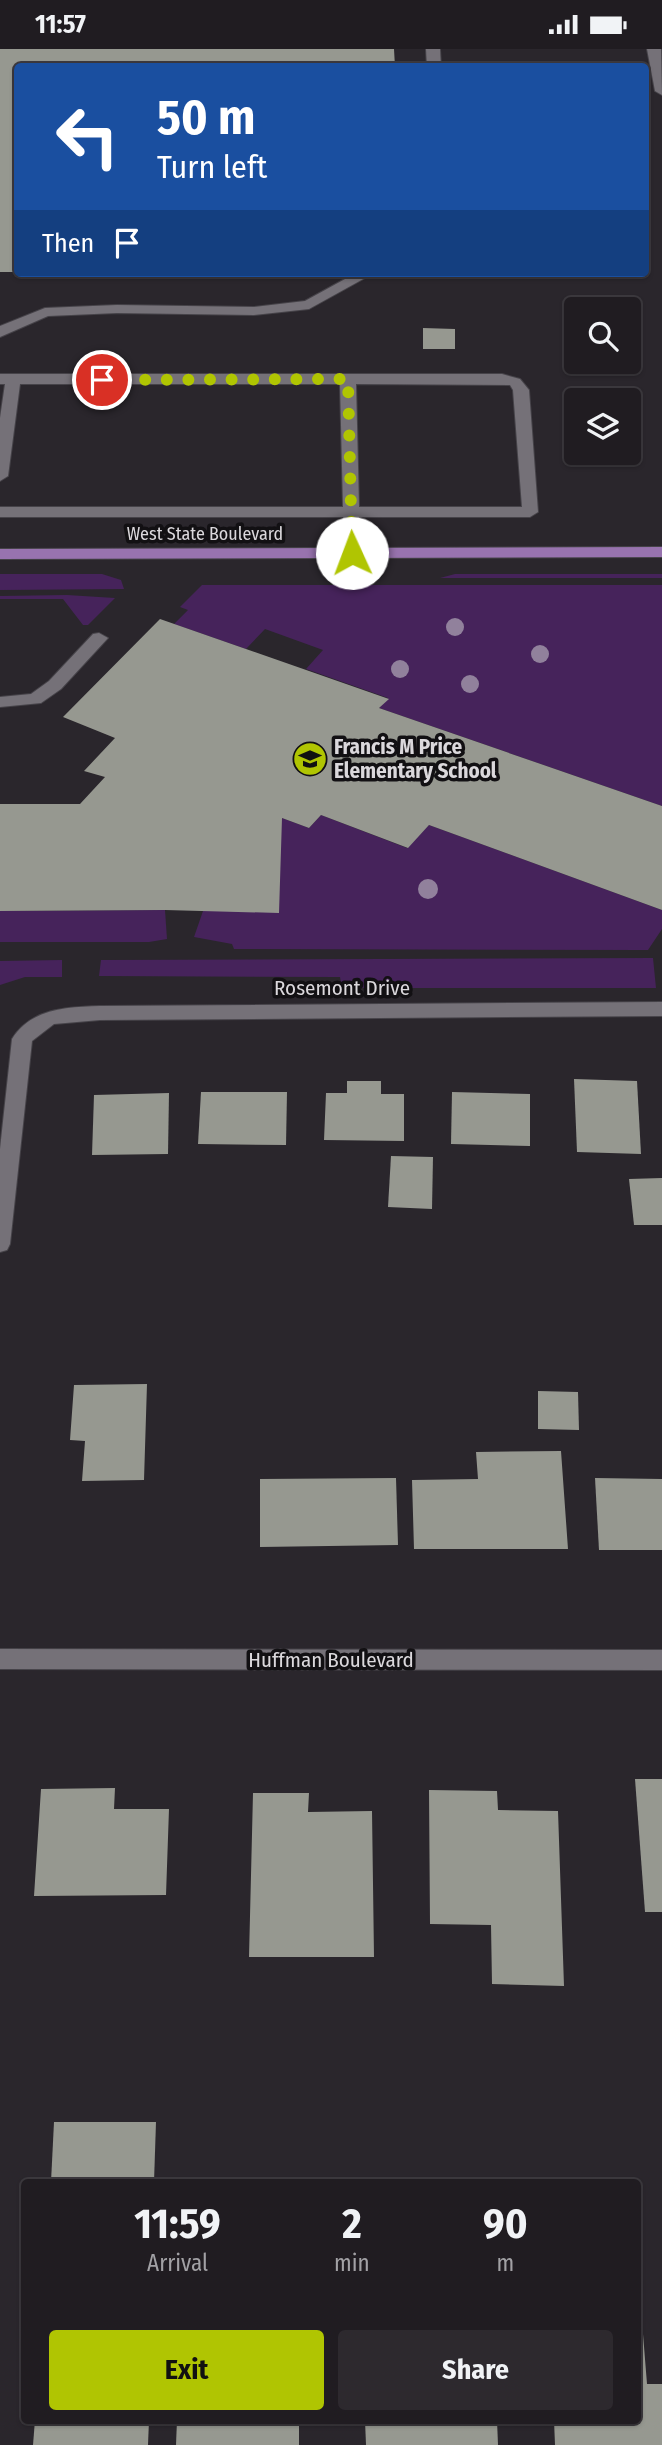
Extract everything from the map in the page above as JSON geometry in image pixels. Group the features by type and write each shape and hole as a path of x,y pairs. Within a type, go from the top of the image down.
{"main road":[{"name":"West State Boulevard","path":"0,554 662,552"}],"street":[{"path":"654,49 662,91"},
{"path":"0,333 45,312 117,309 254,311 309,305 360,277"},
{"path":"348,379 352,553"},
{"path":"0,476 6,380 502,379 515,383 521,390 530,512 0,512"},
{"path":"0,702 35,699 55,685 99,638"},
{"name":"Rosemont Drive","path":"0,1244 22,1039 42,1020 63,1014 100,1013 662,1009"},
{"name":"Huffman Boulevard","path":"0,1659 662,1660"}],"shaded area":[{"path":"0,574 102,574 121,580 124,589 0,590"},
{"path":"455,574 662,574 662,578 440,578"},
{"path":"202,585 662,585 662,806 379,708 388,698 306,669 323,650 265,629 246,649 174,624 188,610 180,607"},
{"path":"67,595 115,598 88,625 83,625 63,599 0,599 0,596"},
{"path":"321,815 407,848 429,825 662,910 662,929 648,950 234,949 232,944 194,937 203,911 282,818 309,828"},
{"path":"165,910 167,939 149,942 0,942 0,911"},
{"path":"653,958 656,988 342,988 340,977 99,976 101,960"},
{"path":"62,960 62,977 25,977 0,985 0,961"}],"building":[{"path":"0,49 394,49 395,63 14,63 14,272 0,272"},
{"path":"423,328 455,329 455,349 423,349"},
{"name":"Francis M Price Elementary School","path":"160,619 389,699 379,708 662,806 662,910 429,825 408,848 321,815 309,828 282,818 279,913 165,910 0,911 0,804 80,804 105,777 84,771 115,738 63,717"},
{"path":"574,1079 637,1081 641,1154 577,1152"},
{"path":"347,1081 381,1081 381,1094 404,1094 404,1141 324,1140 326,1093 347,1093"},
{"path":"201,1092 287,1092 286,1145 198,1144"},
{"path":"452,1092 530,1094 530,1146 451,1144"},
{"path":"169,1093 168,1154 92,1155 94,1095"},
{"path":"391,1156 433,1157 432,1209 388,1207"},
{"path":"662,1178 662,1225 634,1225 629,1179"},
{"path":"147,1384 144,1480 82,1481 85,1441 70,1440 74,1385"},
{"path":"538,1391 578,1392 579,1430 538,1429"},
{"path":"561,1451 568,1549 414,1549 412,1480 478,1479 476,1452"},
{"path":"396,1478 398,1545 260,1547 260,1479"},
{"path":"595,1478 662,1479 662,1550 599,1550"},
{"path":"635,1779 662,1779 662,1912 645,1912"},
{"path":"115,1788 114,1809 169,1809 166,1895 34,1896 41,1789"},
{"path":"429,1790 497,1791 498,1810 558,1811 564,1986 492,1984 491,1925 430,1924"},
{"path":"253,1793 309,1793 308,1812 372,1811 374,1957 249,1957"},
{"path":"54,2122 156,2122 154,2179 51,2179"},
{"path":"641,2309 647,2384 662,2384 662,2445 555,2445 554,2424 641,2424"},
{"path":"35,2424 149,2424 148,2445 33,2445"},
{"path":"177,2424 299,2424 299,2445 176,2445"},
{"path":"365,2424 497,2424 498,2445 366,2445"}],"place":[{"name":"Francis M Price Elementary School","path":"310,759"}],"route":[{"path":"102,380 348,379 352,553"}]}
